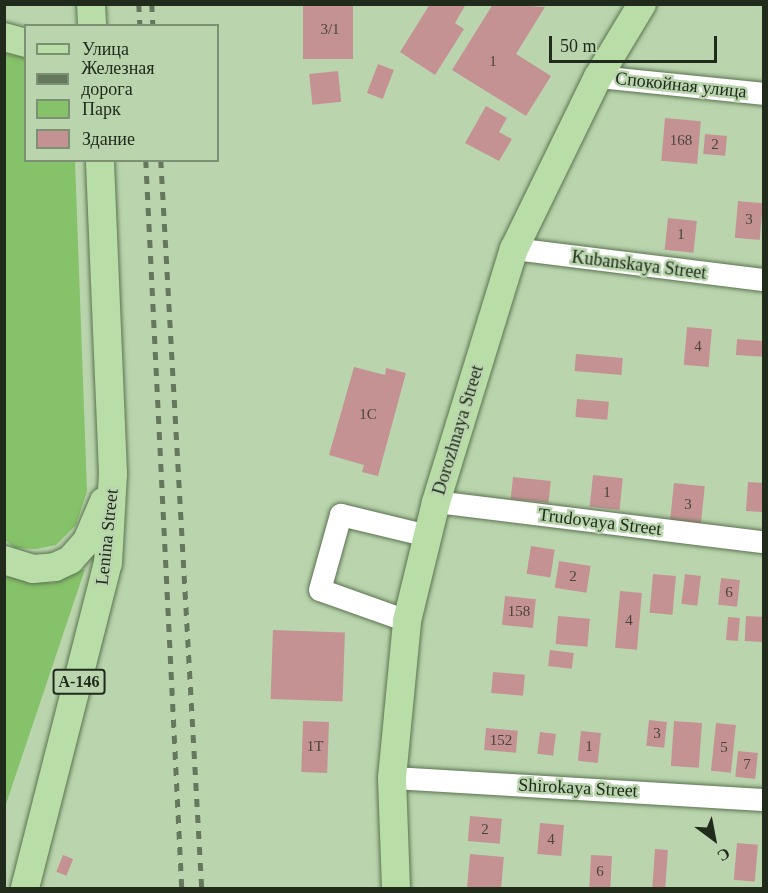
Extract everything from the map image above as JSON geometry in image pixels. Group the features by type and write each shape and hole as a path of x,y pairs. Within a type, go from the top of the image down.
{"main road":[{"path":"91,4 92,24"},
{"name":"Dorozhnaya Street","path":"396,888 392,778 407,621 436,502 514,249 598,77 642,4"},
{"path":"4,37 24,42"},
{"name":"А-146","path":"93,162 103,211"},
{"name":"А-146","path":"100,162 103,211"},
{"name":"Lenina Street","path":"25,888 108,563 113,473 103,211"},
{"name":"А-146","path":"4,560 33,569 46,569 78,554 94,528 113,473"}],"street":[{"name":"Спокойная улица","path":"598,77 764,94"},
{"name":"Kubanskaya Street","path":"514,249 764,280"},
{"name":"Trudovaya Street","path":"436,502 764,542"},
{"path":"407,621 320,590 341,515 428,536"},
{"name":"Shirokaya Street","path":"392,778 764,800"}],"green space":[{"path":"4,53 24,57 24,162 75,162 87,491 76,525 56,545 36,549 15,548 5,540"},
{"path":"85,569 5,807 5,576 53,583"}],"building":[{"path":"303,4 353,4 353,59 303,59"},
{"path":"430,4 466,4 455,23 464,29 435,75 400,52"},
{"path":"493,4 545,7 516,54 551,76 526,116 452,70"},
{"path":"378,64 394,70 383,99 367,93"},
{"path":"338,71 341,102 312,105 309,74"},
{"path":"486,106 507,118 499,132 512,139 499,161 465,143"},
{"path":"665,118 701,121 697,164 661,161"},
{"path":"705,134 727,136 725,156 703,154"},
{"path":"738,201 763,203 760,240 735,238"},
{"path":"668,218 697,221 693,253 665,250"},
{"path":"687,327 712,329 709,367 684,365"},
{"path":"737,339 764,341 763,357 736,355"},
{"path":"576,354 623,358 621,375 575,371"},
{"path":"354,367 385,375 386,368 406,373 378,476 362,472 364,465 329,455"},
{"path":"577,399 609,402 607,420 575,417"},
{"path":"593,475 623,478 619,510 590,507"},
{"path":"513,477 551,481 548,503 511,499"},
{"path":"748,482 764,483 762,512 746,511"},
{"path":"674,483 705,486 701,526 670,523"},
{"path":"531,546 555,550 550,577 527,574"},
{"path":"559,561 591,566 586,593 555,588"},
{"path":"653,574 676,576 673,615 650,613"},
{"path":"685,574 701,576 697,606 681,604"},
{"path":"721,578 740,580 737,607 718,605"},
{"path":"620,591 642,593 637,650 615,648"},
{"path":"505,596 536,599 533,628 502,625"},
{"path":"558,616 590,619 587,647 556,644"},
{"path":"746,616 764,617 763,642 745,641"},
{"path":"728,617 740,618 738,641 726,640"},
{"path":"273,630 345,633 343,701 271,699"},
{"path":"550,650 574,653 572,669 548,666"},
{"path":"493,672 525,675 523,696 491,693"},
{"path":"649,720 667,722 664,748 646,746"},
{"path":"303,721 329,722 327,773 301,772"},
{"path":"674,721 702,723 699,768 671,766"},
{"path":"716,723 736,725 731,773 711,771"},
{"path":"486,728 518,731 516,753 484,750"},
{"path":"581,731 601,733 598,763 578,761"},
{"path":"540,732 556,734 553,756 537,754"},
{"path":"738,751 758,753 755,779 735,777"},
{"path":"470,816 502,819 500,844 468,841"},
{"path":"540,823 564,825 561,856 537,854"},
{"path":"737,843 758,845 755,882 734,880"},
{"path":"655,849 668,850 665,888 652,888"},
{"path":"470,854 504,857 501,888 467,888"},
{"path":"63,855 73,859 66,876 56,872"},
{"path":"591,855 612,856 610,888 589,888"}],"railway":[{"path":"139,4 140,24"},
{"path":"152,4 153,24"},
{"path":"146,162 182,888"},
{"path":"161,162 202,888"}]}
